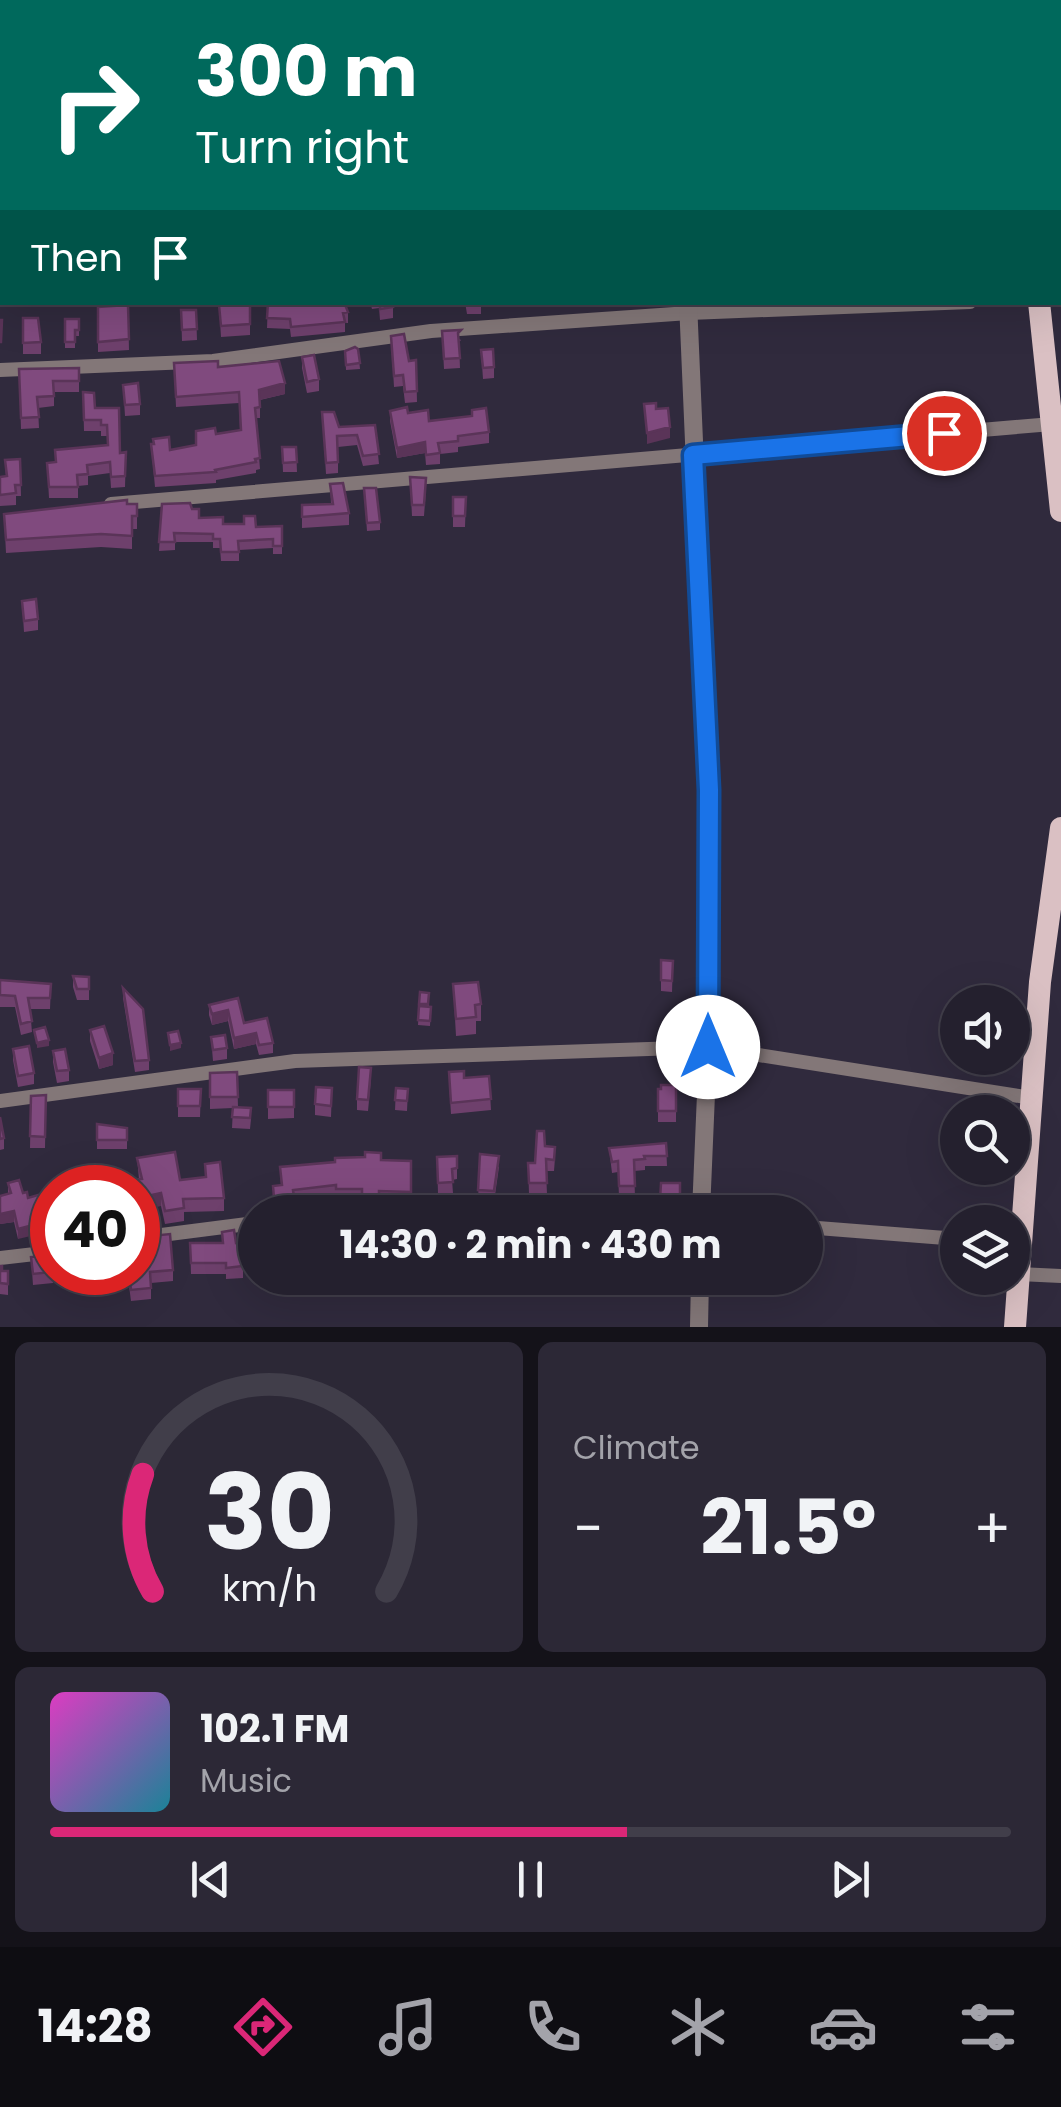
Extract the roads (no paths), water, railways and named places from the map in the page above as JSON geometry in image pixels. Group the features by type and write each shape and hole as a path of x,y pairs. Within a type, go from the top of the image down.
{"main road":[{"path":"1040,305 1061,511"},
{"path":"1021,1205 1040,982 1061,828"},
{"path":"1015,1327 1017,1295"}],"street":[{"path":"0,370 213,360 430,331 688,308 829,305"},
{"path":"688,308 709,790 708,1047 702,1195"},
{"path":"88,506 1052,424"},
{"path":"0,1101 295,1061 708,1047 1032,1098"},
{"path":"160,1235 238,1225"},
{"path":"823,1229 940,1238"},
{"path":"0,1258 30,1255"},
{"path":"1030,1275 1061,1276"},
{"path":"699,1327 700,1295"}]}
